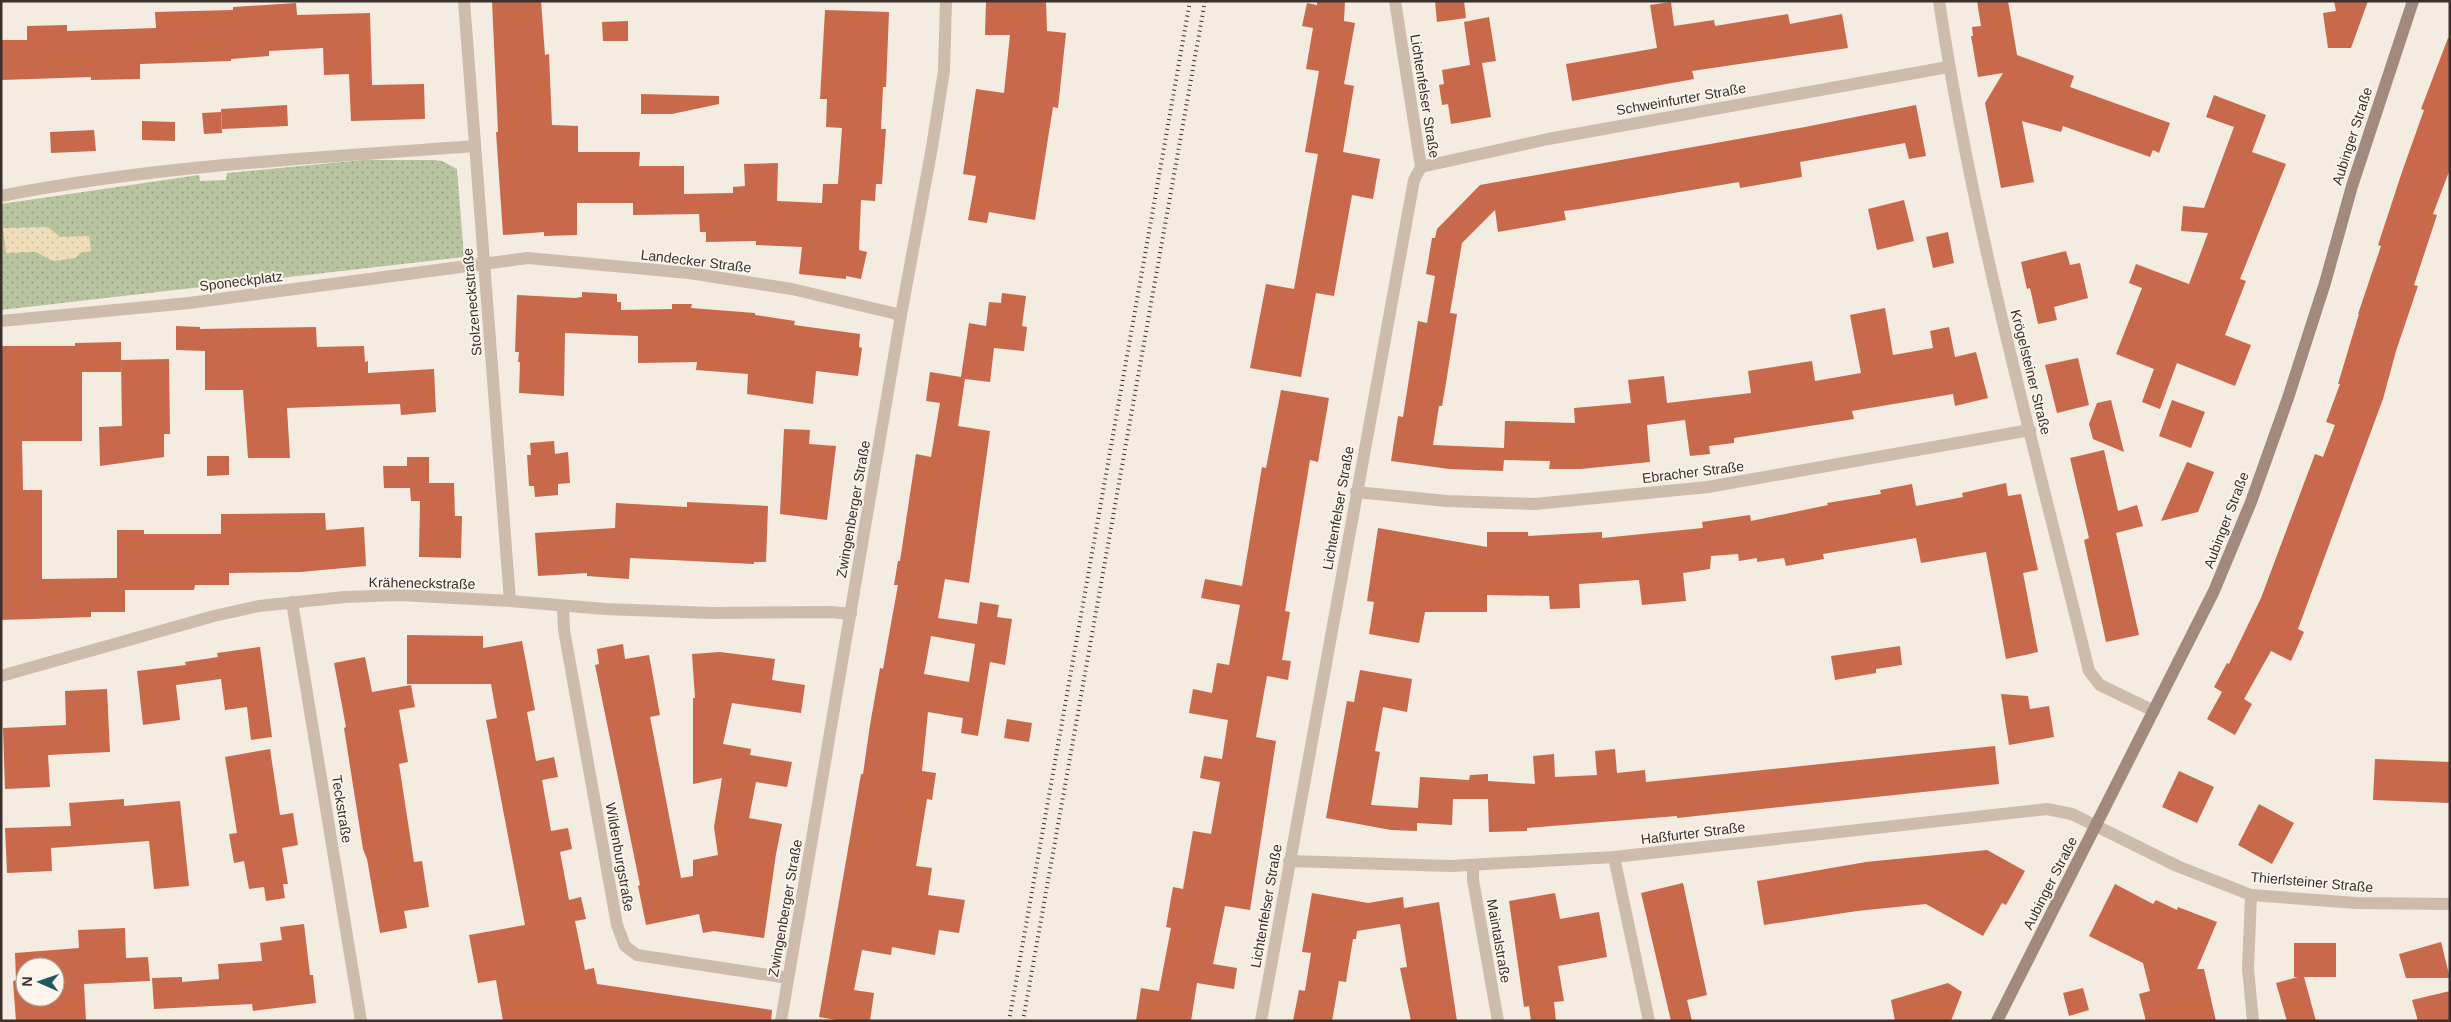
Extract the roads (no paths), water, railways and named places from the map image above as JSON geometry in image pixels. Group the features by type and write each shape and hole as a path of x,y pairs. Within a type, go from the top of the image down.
{"main road":[{"name":"Aubinger Straße","path":"1998,1021 2214,591 2251,502 2295,378 2325,283 2352,186 2413,1"}],"street":[{"name":"Stolzeneckstraße","path":"464,1 510,601"},
{"name":"Zwingenberger Straße","path":"780,1021 901,315 932,147 944,71 946,1"},
{"name":"Lichtenfelser Straße","path":"1260,1021 1414,180 1421,167 1395,1"},
{"name":"Krögelsteiner Straße","path":"1939,1 1948,67 1984,245 2089,671 2100,685 2154,711"},
{"name":"Schweinfurter Straße","path":"1421,167 1548,139 1948,67"},
{"path":"1,196 57,185 179,168 475,146"},
{"name":"Landecker Straße","path":"484,265 528,258 689,272 792,290 901,315"},
{"name":"Sponeckplatz","path":"1,321 189,303 484,265"},
{"name":"Ebracher Straße","path":"1356,492 1447,501 1545,503 1708,487 2030,430"},
{"name":"Kräheneckstraße","path":"1,676 214,616 292,602 345,597 399,595 510,601 563,607 712,613 823,612 851,614"},
{"name":"Teckstraße","path":"292,602 361,1021"},
{"name":"Wildenburgstraße","path":"563,607 564,630 615,915 625,946 637,955 788,978"},
{"name":"Haßfurter Straße","path":"1289,861 1472,866 1614,857 2047,809 2072,814 2096,825"},
{"name":"Thierlsteiner Straße","path":"2096,825 2177,866 2251,895 2356,903 2450,904"},
{"path":"1614,857 1649,1021"},
{"name":"Maintalstraße","path":"1472,866 1498,1021"},
{"path":"2251,895 2248,969 2253,1021"}],"railway":[{"path":"1009,1021 1190,1"},
{"path":"1023,1021 1205,1"}]}
